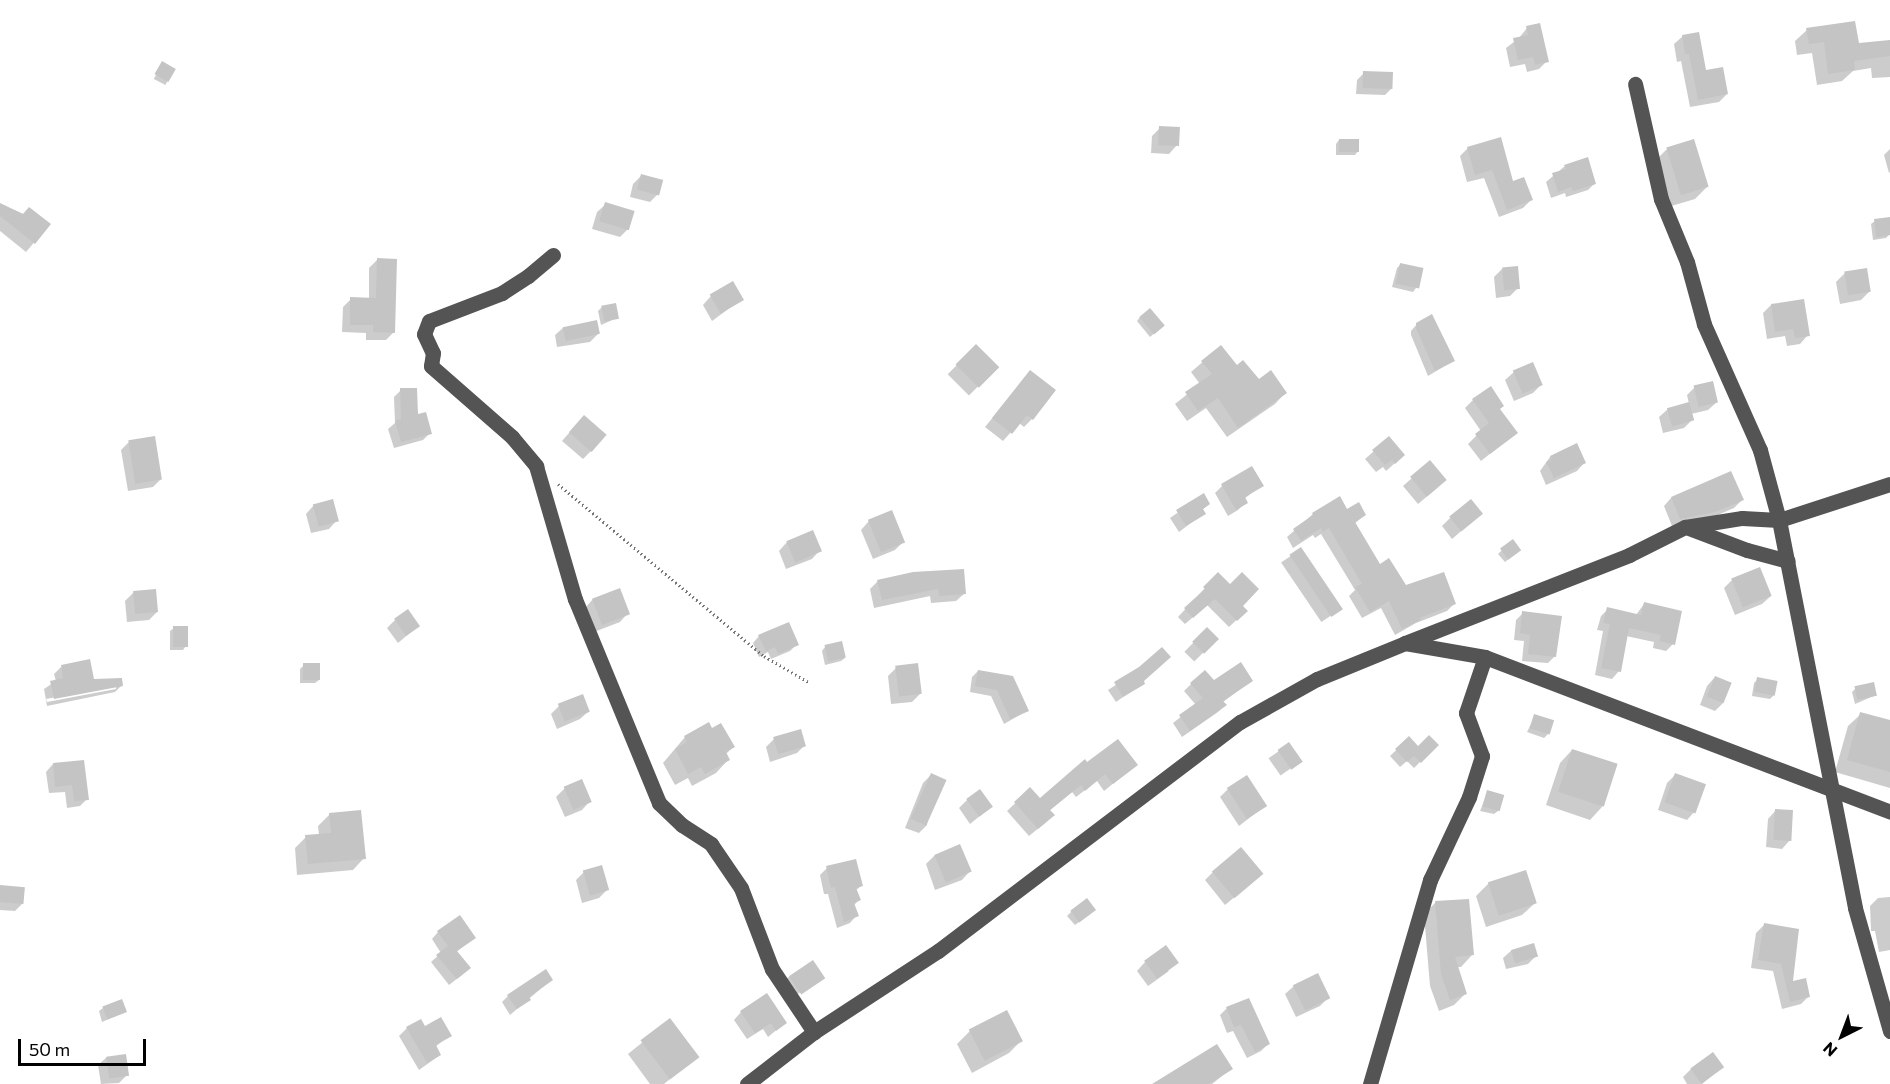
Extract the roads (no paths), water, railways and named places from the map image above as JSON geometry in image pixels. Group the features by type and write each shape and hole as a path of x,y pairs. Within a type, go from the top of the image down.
{"street":[{"path":"1635,84 1661,199 1687,262 1707,333 1760,450 1779,520 1855,909 1890,1031"},
{"path":"553,255 528,276 502,293 429,321 424,334 433,353 431,366 513,437 536,466 575,599 658,803 682,825 711,844 741,888 772,969 814,1032"},
{"path":"747,1084 814,1032 938,951 1240,722 1317,679 1629,555 1685,527 1742,518 1779,520 1890,484"},
{"path":"1685,527 1748,550 1788,561"},
{"path":"1405,643 1485,657 1890,812"},
{"path":"1360,1084 1372,1080 1430,880 1469,797 1482,756 1466,713 1485,657"}]}
